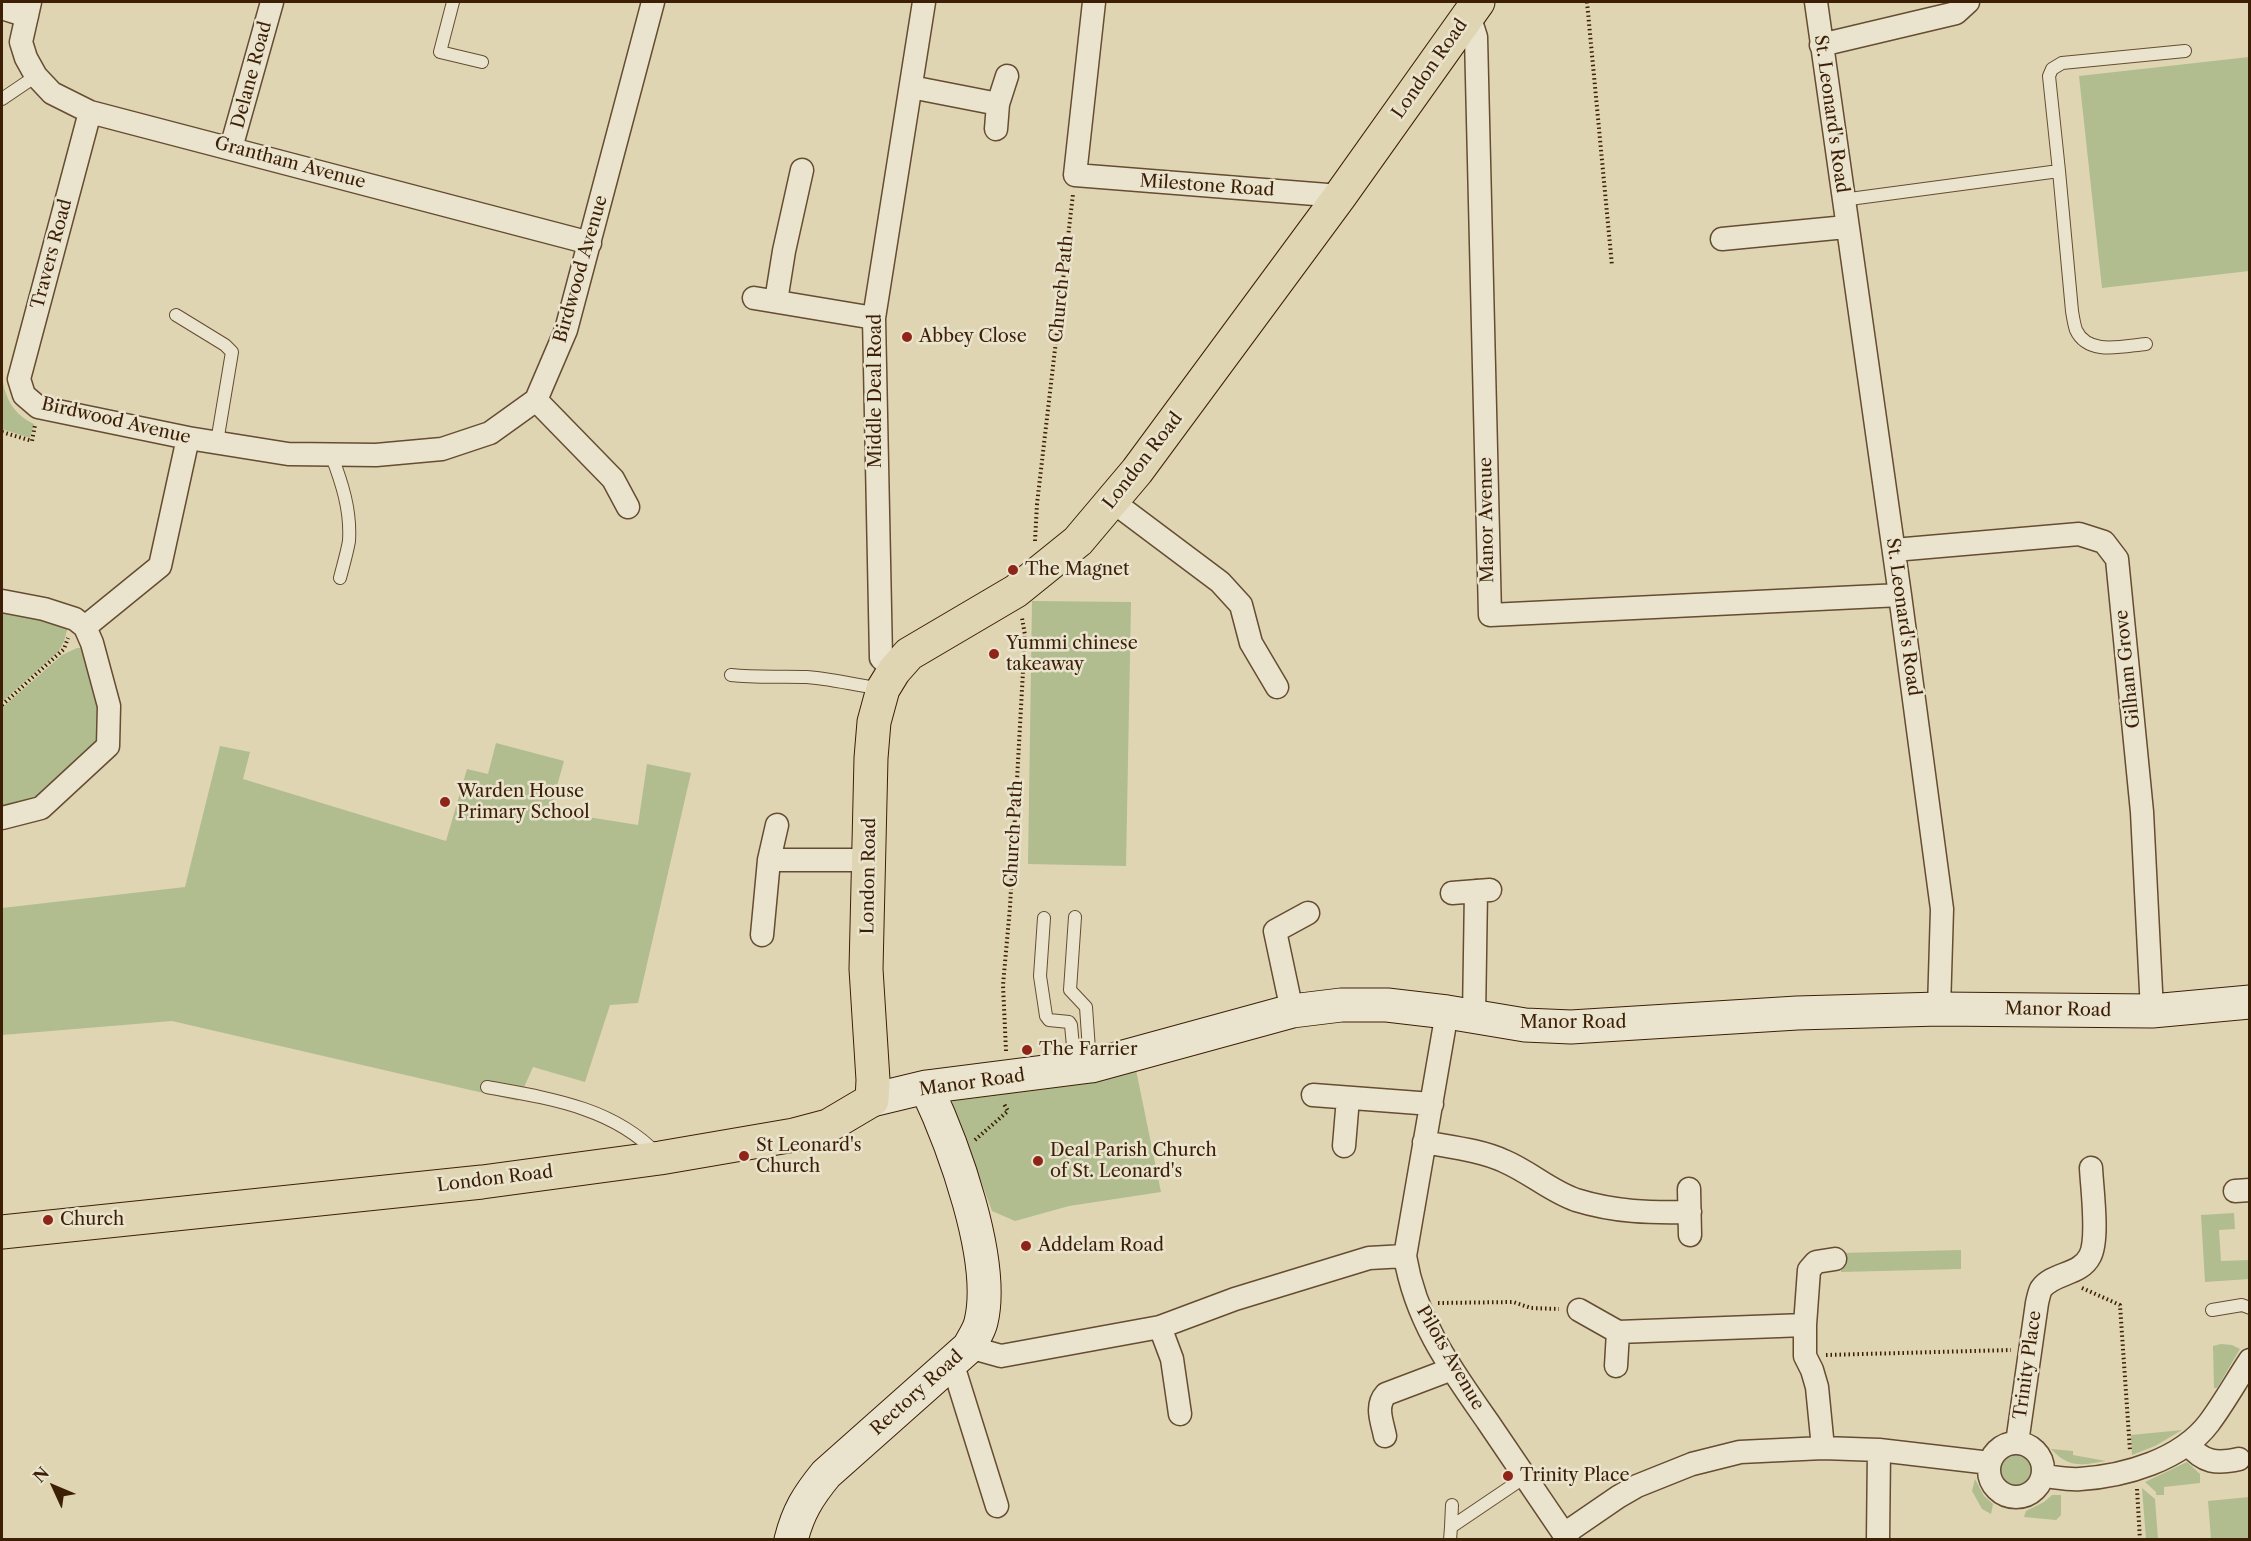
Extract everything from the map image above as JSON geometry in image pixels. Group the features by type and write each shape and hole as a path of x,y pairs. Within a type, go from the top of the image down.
{"main road":[{"name":"London Road","path":"2,1232 482,1182 660,1158 794,1135 828,1126 872,1100 873,1080 866,969 871,759 874,722 888,680 909,654 1025,584 1078,542 1137,471 1340,196 1474,8"},
{"name":"Manor Road","path":"872,1100 926,1087 1083,1067 1292,1011 1341,1005 1388,1005 1525,1025 1571,1027 1797,1013 1939,1009 2152,1011 2250,1002"},
{"name":"Rectory Road","path":"791,1539 797,1515 810,1493 826,1474 961,1355 981,1324 984,1290 981,1254 974,1222 948,1140 926,1087"}],"street":[{"name":"Delane Road","path":"231,148 272,2"},
{"name":"Birdwood Avenue","path":"24,395 38,407 188,438 288,454 376,455 442,449 490,433 536,400 566,330 653,2"},
{"name":"Middle Deal Road","path":"888,680 881,658 874,318 924,2"},
{"path":"1075,175 1094,2"},
{"name":"St. Leonard's Road","path":"1816,2 1842,200 1894,550 1942,909 1939,1009"},
{"path":"1821,45 1956,13 1968,2"},
{"path":"2,8 29,9"},
{"name":"Manor Avenue","path":"1474,8 1490,615 1900,595"},
{"name":"Grantham Avenue","path":"29,9 21,42 26,58 36,76 52,93 90,112 590,243"},
{"path":"996,129 998,104 1007,76"},
{"path":"911,87 998,104"},
{"name":"Travers Road","path":"24,395 19,379 90,112"},
{"path":"802,170 784,251 765,300 874,318"},
{"name":"Milestone Road","path":"1075,175 1340,196"},
{"path":"1722,239 1846,226"},
{"path":"536,400 614,479 628,507"},
{"path":"85,627 160,566 188,438"},
{"path":"1112,501 1220,582 1241,605 1251,643 1277,687"},
{"name":"Gilham Grove","path":"1894,550 2079,534 2104,542 2117,559 2142,812 2152,1011"},
{"path":"2,601 54,612 75,619 85,627 92,643 108,706 108,746 41,808 2,818"},
{"path":"762,934 769,860 777,825"},
{"path":"769,860 870,860"},
{"name":"Pilots Avenue","path":"1452,893 1484,890 1461,1014 1432,1104 1405,1256 1410,1283 1417,1303 1452,1369 1566,1537"},
{"path":"1292,1011 1268,932 1308,913"},
{"path":"1313,1095 1432,1104"},
{"path":"1344,1146 1348,1098"},
{"path":"1424,1142 1479,1153 1504,1161 1552,1191 1586,1203 1639,1213 1690,1212"},
{"path":"2066,1274 2080,1268 2090,1257 2094,1243 2091,1168"},
{"path":"1689,1189 1690,1235"},
{"path":"997,1506 961,1355 1001,1356 1160,1328 1199,1311 1369,1258 1405,1256"},
{"path":"1823,1448 1817,1387 1805,1356 1805,1325 1809,1270 1816,1262 1835,1259"},
{"name":"Trinity Place","path":"2017,1443 2037,1303 2042,1289 2053,1280 2066,1274"},
{"path":"1579,1310 1618,1332 1805,1325"},
{"path":"1160,1328 1172,1359 1180,1414"},
{"path":"1616,1366 1618,1332"},
{"path":"1566,1537 1618,1497 1637,1486 1692,1464 1740,1452 1823,1448 1879,1450 1990,1463 1989,1475 1992,1484 2006,1496 2016,1498 2025,1497 2034,1492 2043,1476 2079,1479 2108,1476 2163,1458 2188,1444 2208,1424 2250,1360"},
{"path":"1385,1436 1379,1407 1381,1399 1386,1394 1452,1369"},
{"name":"Trinity Place","path":"1990,1463 1999,1449 2007,1444 2017,1443 2034,1449 2041,1457 2044,1466 2043,1476"},
{"path":"2188,1444 2195,1453 2208,1462 2222,1463 2239,1459"},
{"path":"1878,1539 1879,1450"}],"lane":[{"path":"453,2 440,52 482,62"},
{"path":"2146,344 2094,347 2083,340 2076,329 2072,311 2049,76 2052,69 2062,63 2185,51"},
{"path":"2,99 36,76"},
{"path":"1842,200 2059,171"},
{"path":"176,315 232,351 217,442"},
{"path":"331,454 345,492 349,513 349,542 340,578"},
{"path":"731,675 757,678 888,680"},
{"path":"1075,917 1070,990 1086,1007 1083,1067"},
{"path":"1044,918 1040,976 1046,1016 1054,1022 1069,1022 1083,1067"},
{"path":"487,1087 578,1106 636,1135 660,1158"},
{"path":"2212,1310 2242,1305 2250,1308"},
{"path":"1450,1533 1525,1476"},
{"path":"1450,1533 1452,1505"}],"path":[{"path":"1587,2 1612,266"},
{"name":"Church Path","path":"998,1079 1011,895 1025,635 1025,584 1039,492 1075,175"},
{"path":"2,432 32,441 36,423"},
{"path":"2,705 64,649"},
{"path":"970,1145 1008,1111 998,1079"},
{"path":"2066,1274 2070,1283 2120,1305 2140,1539"},
{"path":"1417,1303 1513,1302 1531,1308 1579,1310"},
{"path":"1805,1356 2030,1350"}],"green space":[{"path":"2249,57 2249,271 2102,288 2079,76"},
{"path":"2,378 6,393 16,411 34,424 30,438 2,429"},
{"path":"1032,601 1131,602 1126,866 1028,864"},
{"path":"2,609 68,627 59,651 2,702"},
{"path":"77,648 89,648 100,719 97,747 43,796 2,808 2,708 62,655"},
{"path":"496,743 564,761 550,811 638,825 647,764 691,773 638,1003 610,1005 585,1082 533,1067 518,1101 172,1021 2,1035 2,908 185,887 220,746 250,752 243,779 446,841 467,769 488,774"},
{"path":"1135,1065 1161,1192 1069,1206 1015,1221 992,1211 950,1097"},
{"path":"2234,1213 2235,1229 2219,1230 2221,1261 2249,1260 2249,1279 2205,1282 2201,1215"},
{"path":"1961,1250 1961,1269 1841,1272 1840,1253"},
{"path":"2232,1345 2240,1349 2217,1388 2214,1388 2213,1346"},
{"path":"2182,1430 2155,1446 2132,1455 2131,1435"},
{"path":"2051,1449 2073,1451 2073,1455 2106,1461 2090,1464 2070,1463"},
{"path":"2016,1451 2029,1457 2035,1470 2029,1483 2016,1489 2003,1483 1997,1470 2003,1457"},
{"path":"2187,1462 2200,1474 2200,1483 2164,1487 2164,1495 2156,1495 2156,1492 2145,1482"},
{"path":"1975,1479 1984,1496 1993,1504 1991,1514 1982,1509 1972,1491"},
{"path":"2142,1488 2155,1499 2158,1539 2146,1539"},
{"path":"2052,1495 2061,1495 2061,1515 2056,1520 2024,1517 2026,1511"},
{"path":"2249,1497 2249,1539 2211,1539 2208,1501"}],"place":[{"name":"Abbey Close","path":"907,337"},
{"name":"The Magnet","path":"1013,570"},
{"name":"Yummi chinese takeaway","path":"994,654"},
{"name":"Warden House Primary School","path":"445,802"},
{"name":"The Farrier","path":"1027,1050"},
{"name":"St Leonard's Church","path":"744,1156"},
{"name":"Deal Parish Church of St. Leonard's","path":"1038,1161"},
{"name":"Church","path":"48,1220"},
{"name":"Addelam Road","path":"1026,1246"},
{"name":"Trinity Place","path":"1508,1476"}]}
